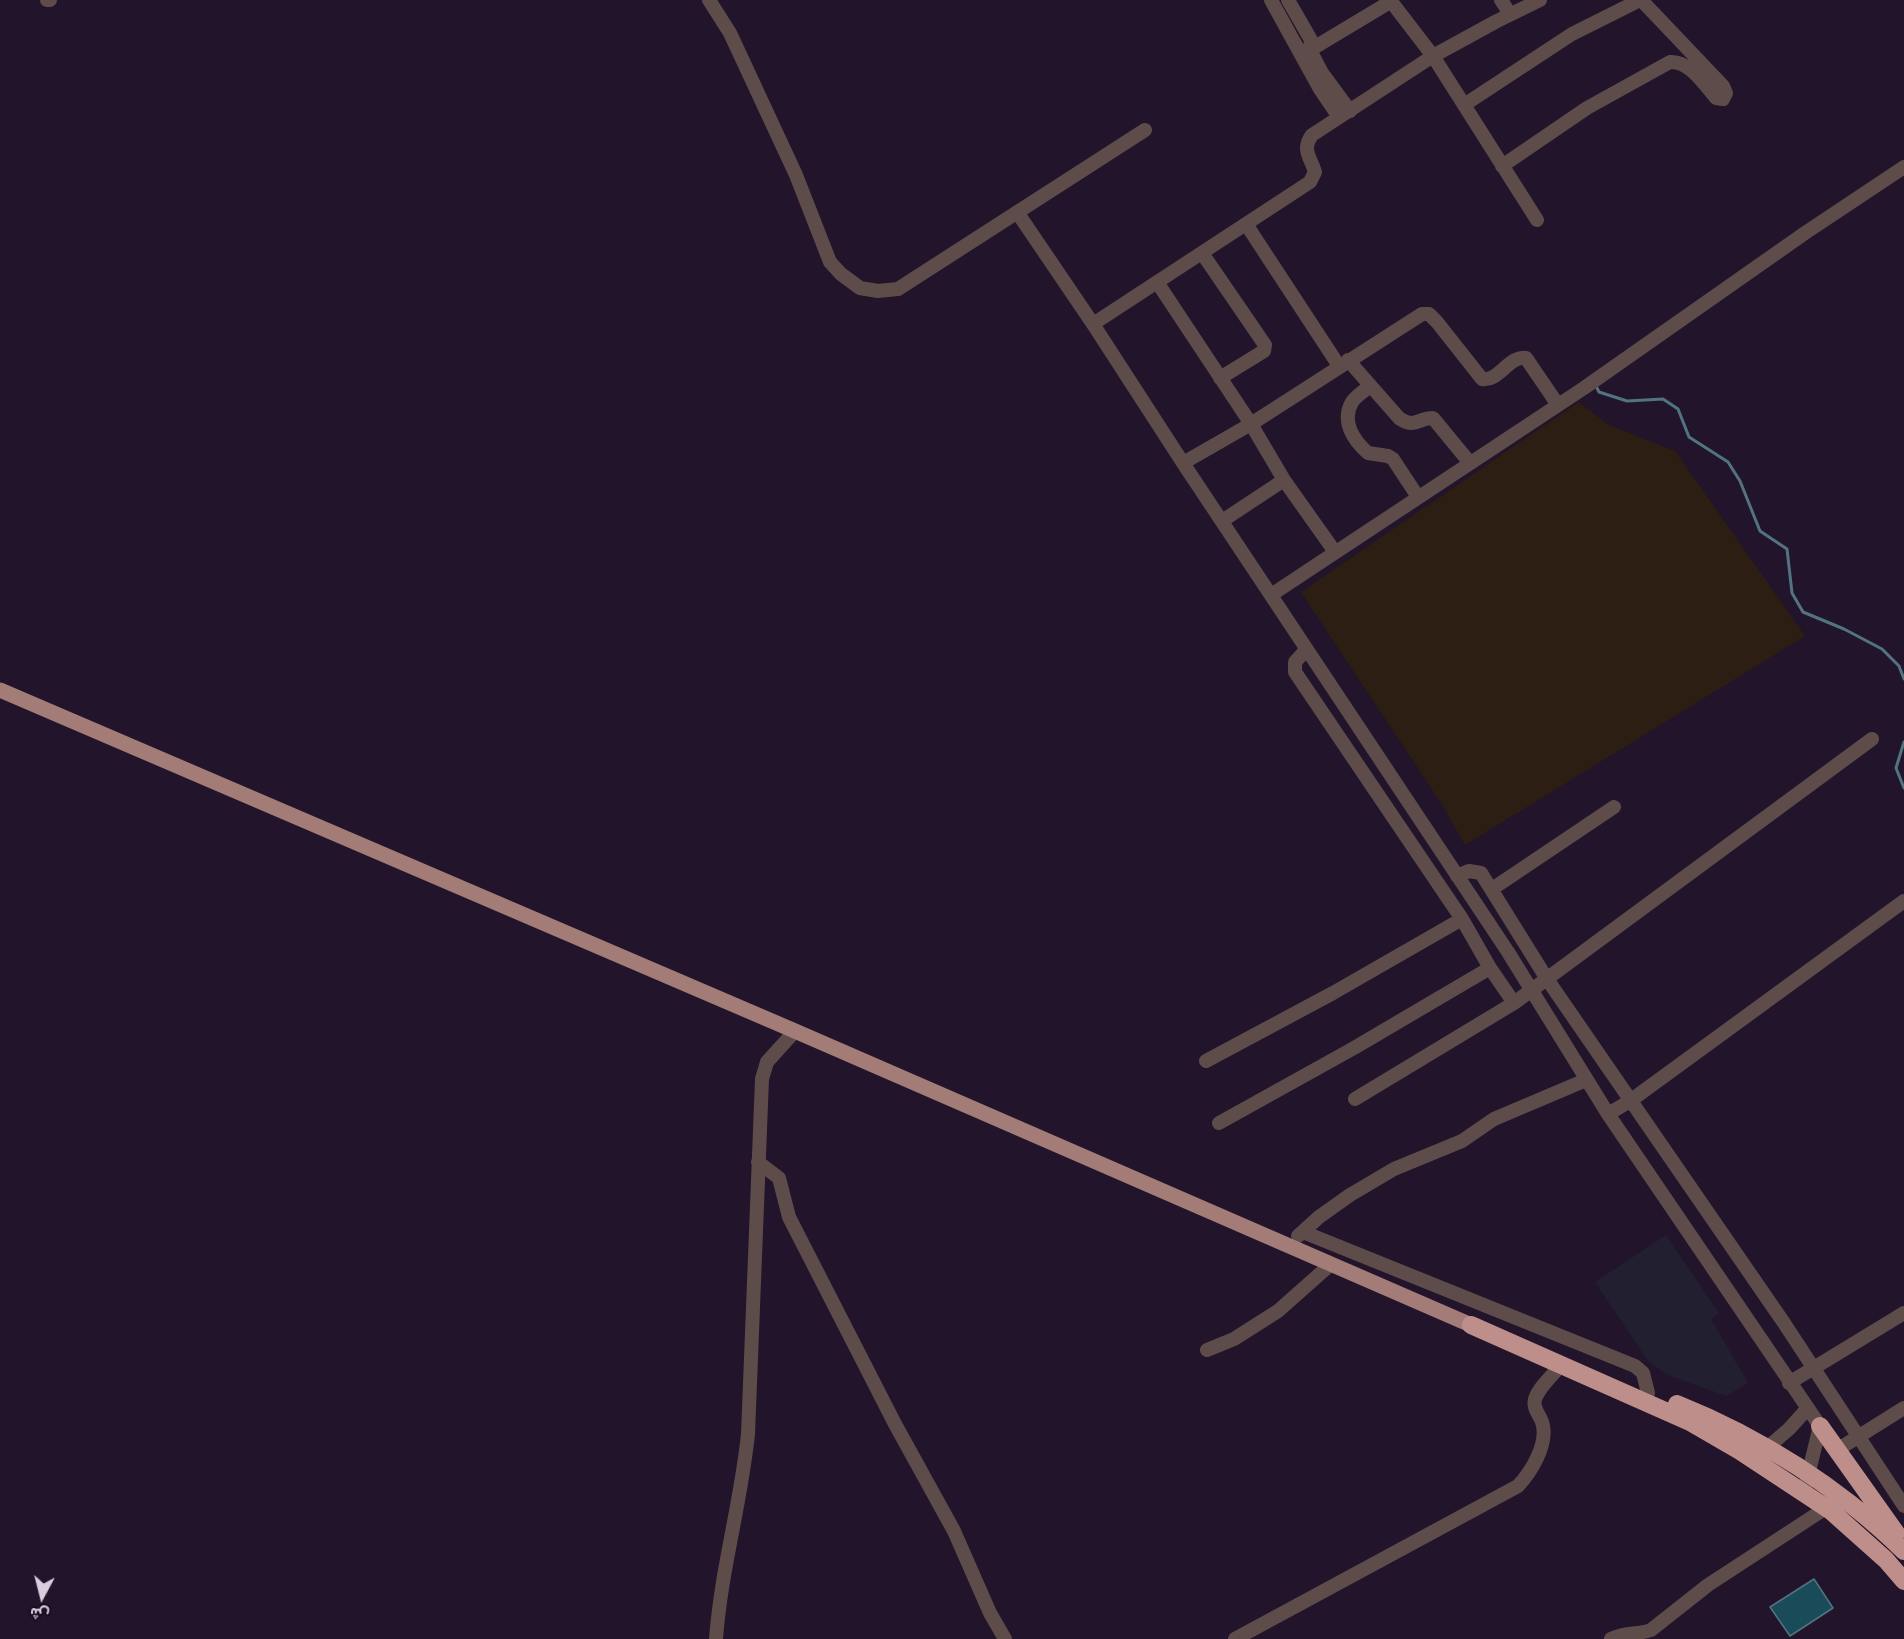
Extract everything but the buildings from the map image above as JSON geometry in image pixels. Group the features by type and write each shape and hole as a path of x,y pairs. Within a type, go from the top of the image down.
{"highway":[{"path":"1471,1324 1700,1413 1732,1429 1760,1454"},
{"path":"1471,1324 1760,1454 1878,1526 1904,1551"},
{"path":"1820,1426 1904,1544"},
{"path":"1806,1483 1826,1508 1886,1560 1904,1581"}],"main road":[{"path":"0,690 1471,1324"}],"street":[{"path":"710,0 730,33 796,175 830,262 841,274 860,288 878,291 898,289 1145,130"},
{"path":"1271,0 1320,89 1345,114"},
{"path":"1288,0 1311,40 1310,50 1345,114"},
{"path":"1501,0 1510,14"},
{"path":"1093,324 1313,179 1315,172 1306,152 1308,140 1312,135 1433,56 1540,0"},
{"path":"1310,50 1390,1 1433,56 1537,220"},
{"path":"1464,105 1572,34 1644,1 1723,86 1726,93 1723,99 1716,98 1702,81 1683,65 1670,62 1587,108 1502,166"},
{"path":"1271,595 1558,405 1904,167"},
{"path":"1017,212 1457,876 1608,1114 1806,1409 1820,1426 1806,1483"},
{"path":"1246,224 1344,363 1406,422 1413,424 1430,418 1436,420 1470,463"},
{"path":"1202,253 1265,345 1264,351 1220,378"},
{"path":"1157,282 1251,424 1284,480 1335,552"},
{"path":"1183,463 1251,424 1425,313 1437,322 1482,379 1489,380 1518,357 1523,357 1530,363 1558,405"},
{"path":"1370,386 1352,403 1347,418 1348,427 1368,453 1393,459 1418,497"},
{"path":"1222,521 1284,480"},
{"path":"1306,650 1294,662 1296,672 1462,919 1490,968 1514,1002"},
{"path":"1355,1099 1514,1002 1872,739"},
{"path":"1492,889 1614,807"},
{"path":"1457,876 1469,871 1481,873 1547,979 1687,1180 1904,1506"},
{"path":"1608,1114 1630,1101 1904,901"},
{"path":"1206,1061 1333,993 1462,919"},
{"path":"1219,1123 1354,1048 1490,968"},
{"path":"716,1639 748,1434 762,1079 767,1062 795,1031"},
{"path":"1288,1245 1350,1195 1394,1168 1462,1141 1494,1119 1587,1080"},
{"path":"758,1162 782,1183 789,1217 905,1443 954,1531 990,1613 1005,1639"},
{"path":"1303,1232 1635,1366 1643,1373 1648,1393"},
{"path":"1207,1350 1234,1339 1270,1317 1331,1264"},
{"path":"1789,1383 1904,1313"},
{"path":"1235,1639 1518,1486 1532,1468 1541,1446 1543,1424 1535,1409 1535,1400 1561,1365"},
{"path":"1837,1450 1904,1408"},
{"path":"1760,1454 1789,1429 1806,1409"},
{"path":"1611,1639 1620,1634 1642,1633 1651,1630 1708,1585 1826,1508"}],"shaded area":[{"path":"1579,402 1607,424 1675,451 1805,636 1465,845 1441,803 1301,592"},
{"path":"1666,1235 1719,1313 1711,1319 1748,1383 1726,1396 1668,1375 1648,1361 1595,1282"}],"water":[{"path":"1814,1579 1833,1608 1790,1636 1770,1607"}],"waterway":[{"path":"1596,386 1599,392 1627,401 1663,399 1678,409 1689,437 1728,462 1740,481 1760,531 1787,549 1792,593 1803,612 1844,629 1882,649 1899,666 1904,679"},
{"path":"1904,742 1896,768 1904,788"}]}
